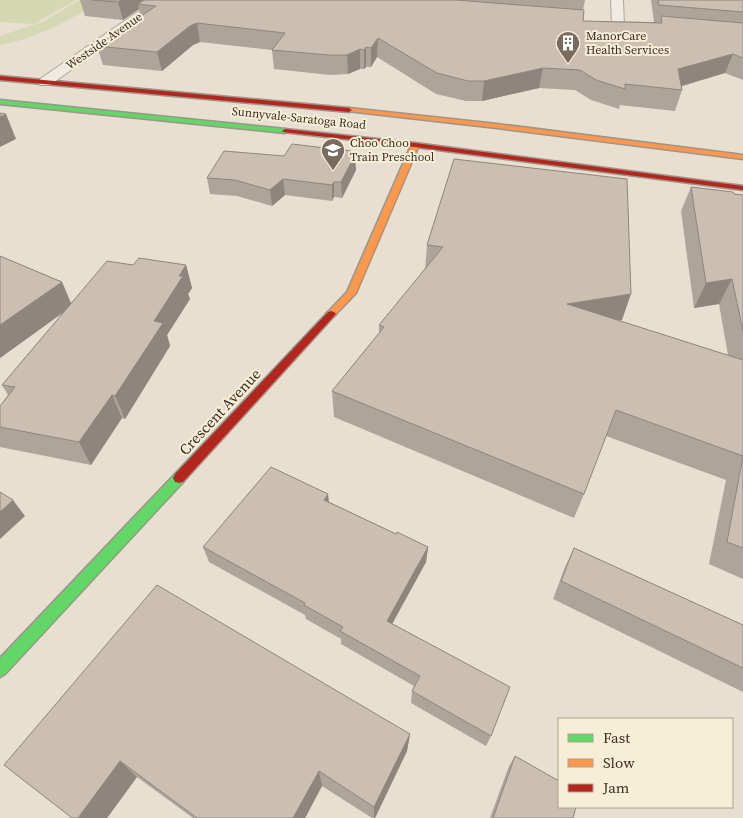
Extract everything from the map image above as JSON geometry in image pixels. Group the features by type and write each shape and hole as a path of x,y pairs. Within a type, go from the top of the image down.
{"main road":[{"name":"Sunnyvale-Saratoga Road","path":"0,78 344,110 743,157"},
{"name":"Sunnyvale-Saratoga Road","path":"0,102 171,118 415,145 743,188"},
{"name":"Crescent Avenue","path":"0,668 352,293 415,145"}],"street":[{"name":"Westside Avenue","path":"45,82 164,0"},
{"path":"602,24 623,26 617,0"}],"green space":[{"path":"0,0 76,0 34,24 0,22"},
{"path":"80,0 104,0 41,33 0,45 0,36 42,22"}],"building":[{"path":"92,0 122,0 118,2"},
{"path":"144,0 455,0 584,10 583,21 662,23 661,16 743,23 743,58 733,54 678,69 682,90 625,84 625,89 596,80 580,70 543,68 484,81 468,81 437,73 378,38 371,48 366,47 364,50 360,49 347,55 329,55 272,50 285,33 197,23 190,26 157,52 97,46 156,6 138,4"},
{"path":"658,0 743,0 743,12 659,5"},
{"path":"292,144 351,151 349,154 355,155 341,182 334,182 332,185 283,179 270,190 235,180 207,178 224,151 284,156"},
{"path":"454,159 627,179 631,294 567,304 743,360 743,456 616,410 584,494 332,391 384,327 379,325 443,247 427,245"},
{"path":"691,187 743,195 743,331 732,279 706,283"},
{"path":"0,256 62,282 0,325"},
{"path":"139,258 186,265 179,276 183,276 154,321 163,323 115,396 112,395 79,442 0,427 0,406 15,387 2,385 107,261 133,265"},
{"path":"743,456 743,548 727,542"},
{"path":"271,467 328,494 324,500 428,547 387,621 510,687 491,736 412,691 420,676 340,631 343,627 304,605 305,603 203,547"},
{"path":"0,492 13,500 0,512"},
{"path":"574,548 743,625 743,668 561,581"},
{"path":"157,585 410,734 374,807 319,771 293,818 197,818 120,761 78,818 72,818 4,765"},
{"path":"515,756 558,780 558,808 576,808 573,818 493,818"}],"traffic: fast":[{"path":"0,102 285,131"},
{"path":"0,669 179,478"}],"traffic: slow":[{"path":"349,110 497,126 743,157"},
{"path":"331,314 351,293 415,145"}],"traffic: jam":[{"path":"0,78 349,110"},
{"path":"285,131 415,145 743,188"},
{"path":"179,478 331,314"}],"place":[{"name":"ManorCare Health Services","path":"568,64"},
{"name":"Choo Choo Train Preschool","path":"333,171"}]}
